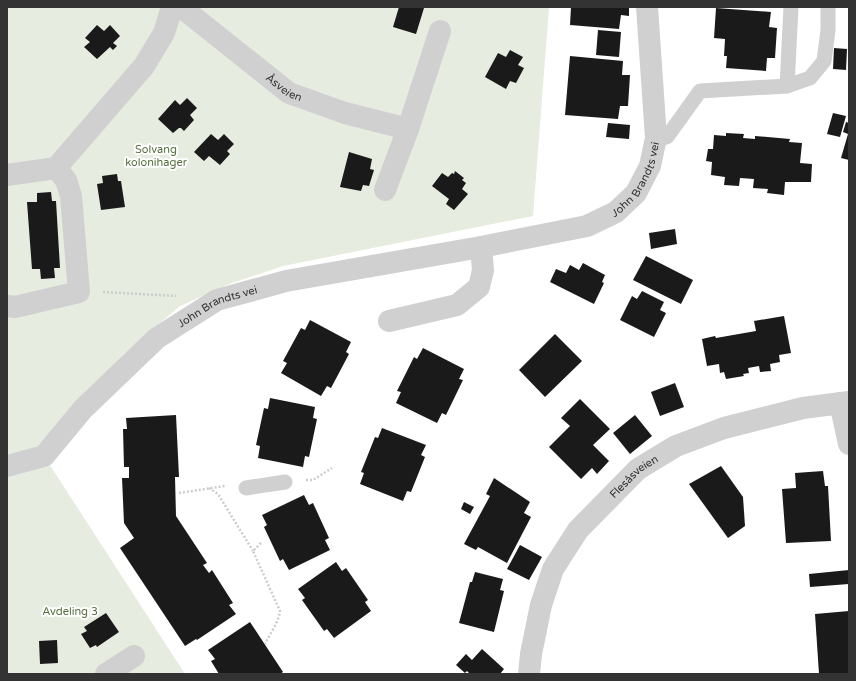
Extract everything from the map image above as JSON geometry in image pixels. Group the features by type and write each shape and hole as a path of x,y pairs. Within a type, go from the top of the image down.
{"street":[{"path":"7,175 56,168 144,66 164,33 172,7"},
{"name":"Åsveien","path":"181,7 289,93 345,114 408,129"},
{"name":"John Brandts vei","path":"7,466 44,456 83,409 158,338 216,300 286,281 481,247 588,226 616,212 636,193 650,166 656,138 647,7"},
{"path":"385,190 408,129 440,30"},
{"path":"7,306 15,307 79,292 71,196 66,180 56,168"},
{"path":"389,321 457,305 479,287 483,270 481,247"},
{"path":"844,403 849,444"},
{"name":"Flesåsveien","path":"529,674 531,654 541,605 554,569 578,530 638,468 676,446 724,428 803,408 844,403"},
{"path":"106,674 134,656"}],"lane":[{"path":"787,86 791,7"},
{"path":"656,138 667,137 700,91 787,86 810,78 824,62 828,30 828,7"},
{"path":"246,488 285,482"}],"path":[{"path":"79,292 160,294 216,300"},
{"path":"314,480 332,468"},
{"path":"178,493 218,487"},
{"path":"209,488 218,494 253,551 280,611 279,618 265,644"},
{"path":"253,551 261,544"}],"green space":[{"name":"Solvang kolonihager","path":"7,7 549,7 533,216 283,266 232,283 180,306 124,354 78,407 44,456 185,674 7,674"}],"building":[{"path":"399,7 424,8 416,34 393,27"},
{"path":"571,7 629,7 629,16 621,15 619,29 570,25"},
{"path":"716,8 771,12 769,27 777,28 775,58 767,58 766,71 726,68 727,56 724,56 725,39 714,38"},
{"path":"97,25 104,31 110,25 120,36 113,43 117,46 113,50 110,47 97,59 84,47 90,42 85,38"},
{"path":"598,30 621,32 619,57 596,55"},
{"path":"834,48 847,49 846,70 833,69"},
{"path":"510,50 523,57 518,65 524,68 516,83 510,81 506,89 485,77 498,53 506,57"},
{"path":"570,56 623,61 622,75 630,75 628,106 620,106 618,119 565,115"},
{"path":"187,98 197,108 190,115 194,120 184,131 179,128 173,133 158,119 175,100 180,105"},
{"path":"833,113 846,116 840,137 827,134"},
{"path":"846,122 849,123 849,160 841,158 848,134 843,132"},
{"path":"608,123 630,125 629,139 606,137"},
{"path":"726,133 744,134 743,138 755,139 755,136 790,139 789,142 802,143 800,163 812,164 811,182 785,182 784,195 767,193 768,189 753,188 754,179 740,178 739,186 724,185 725,177 711,175 712,162 706,161 708,149 713,149 714,135 726,136"},
{"path":"211,134 218,140 224,134 234,144 227,151 230,154 220,165 209,156 204,161 194,152"},
{"path":"349,152 372,159 370,169 374,170 369,186 363,185 361,191 340,187"},
{"path":"455,171 464,178 462,180 466,183 462,189 468,194 454,210 446,204 449,199 432,186 442,173 448,177 452,173 454,174"},
{"path":"117,174 118,181 121,181 125,207 101,210 97,184 103,183 102,176"},
{"path":"51,192 52,201 56,201 60,268 54,268 55,278 41,279 40,269 32,269 27,202 37,202 37,193"},
{"path":"675,229 677,244 651,249 649,233"},
{"path":"646,256 693,280 681,304 633,280"},
{"path":"583,263 605,275 602,282 604,283 594,304 550,282 556,269 566,273 570,265 579,270"},
{"path":"642,291 664,302 660,310 666,313 654,337 620,320 632,296 637,299"},
{"path":"784,316 791,353 779,355 780,362 770,364 771,371 760,372 759,366 748,368 749,373 743,374 744,376 726,379 724,372 720,373 719,364 707,366 702,339 756,331 754,321"},
{"path":"310,320 351,342 346,352 349,354 331,388 327,386 321,396 281,373 287,363 283,361 301,328 305,330"},
{"path":"555,334 582,361 545,397 519,370"},
{"path":"423,348 464,369 459,379 463,380 446,415 442,413 437,423 396,403 401,392 397,391 414,357 417,359"},
{"path":"675,383 684,407 660,416 651,392"},
{"path":"270,398 315,407 313,418 317,419 309,457 305,456 303,467 258,458 260,446 256,445 264,408 268,409"},
{"path":"580,399 610,429 593,445 609,461 597,474 592,468 581,479 549,447 570,426 561,418"},
{"path":"176,415 179,477 175,477 176,516 207,563 203,565 209,573 212,570 233,603 229,605 236,614 197,640 196,639 185,646 120,548 134,538 124,523 122,478 129,478 129,467 124,467 123,429 127,429 126,418"},
{"path":"635,415 652,436 630,454 613,433"},
{"path":"382,428 426,445 421,455 425,457 411,492 407,491 403,501 360,484 364,473 361,472 375,437 378,438"},
{"path":"721,466 743,497 745,526 728,538 689,484"},
{"path":"823,471 825,486 828,486 831,541 786,543 782,489 796,488 795,473"},
{"path":"494,478 530,502 524,513 531,517 507,563 478,547 476,550 464,544 490,496 486,494"},
{"path":"304,495 309,505 313,503 329,538 325,540 330,550 289,570 283,559 280,561 264,527 267,525 262,515"},
{"path":"464,502 474,507 470,514 461,509"},
{"path":"520,545 542,557 529,580 507,569"},
{"path":"336,562 342,571 346,568 368,600 365,602 371,611 334,638 327,629 324,631 302,600 305,598 298,589"},
{"path":"849,570 849,584 810,587 809,574"},
{"path":"475,572 503,579 500,590 504,591 494,632 459,623 470,582 472,582"},
{"path":"849,611 849,674 819,674 815,614"},
{"path":"106,613 119,632 97,647 96,645 90,648 81,634 87,631 84,627"},
{"path":"250,622 283,672 280,674 219,674 211,661 215,659 208,650"},
{"path":"57,640 58,663 40,664 39,641"},
{"path":"482,649 504,669 500,674 470,674 467,671 465,673 456,665 466,654 472,660"}],"park label":[{"name":"Avdeling 3","path":"70,611"}]}
